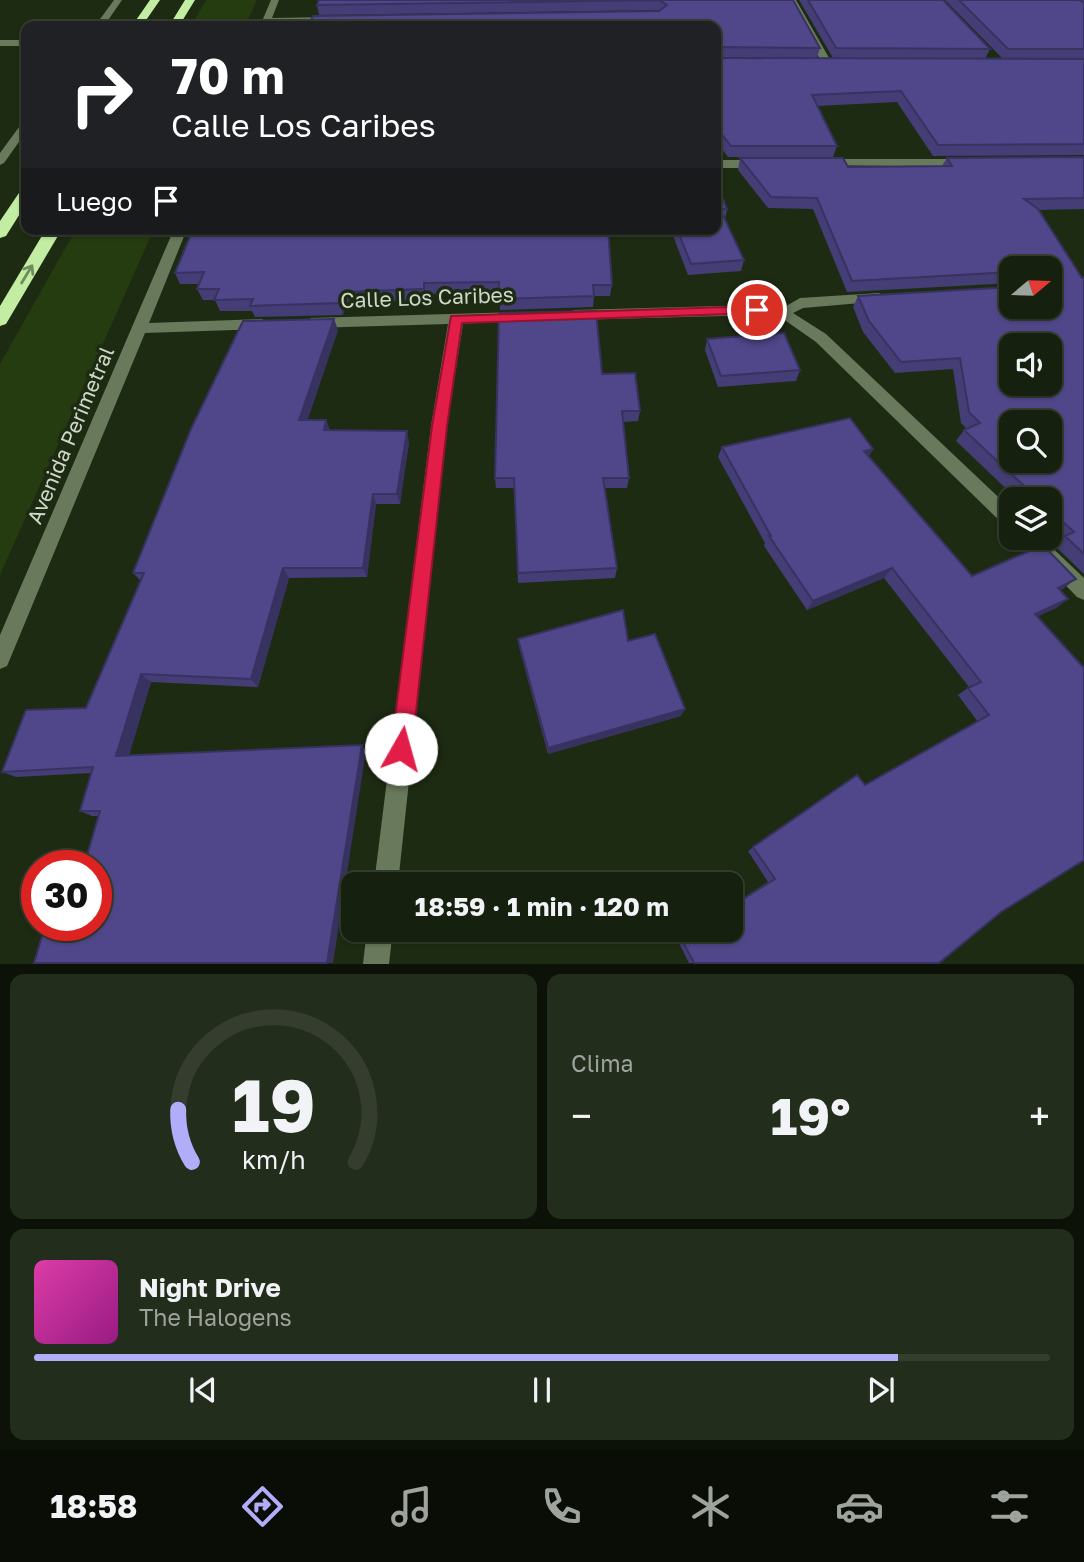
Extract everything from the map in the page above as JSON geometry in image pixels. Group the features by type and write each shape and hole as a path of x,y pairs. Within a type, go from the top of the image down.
{"highway":[{"path":"141,21 155,0"},
{"path":"177,21 190,0"},
{"path":"0,233 21,202"},
{"path":"0,320 50,235"}],"street":[{"path":"103,21 118,0"},
{"path":"266,21 275,0"},
{"path":"792,0 827,63"},
{"path":"314,21 346,19"},
{"path":"0,43 21,43"},
{"path":"814,63 840,63"},
{"path":"0,161 21,132"},
{"path":"811,163 975,162"},
{"path":"721,164 770,164"},
{"name":"Avenida Perimetral","path":"0,659 179,235"},
{"path":"785,314 800,303 891,297"},
{"name":"Calle Los Caribes","path":"140,328 757,310 785,314 800,321 821,338 999,509"},
{"path":"387,872 439,426 456,319"},
{"path":"1041,550 1084,591"},
{"path":"376,964 379,942"}],"green space":[{"path":"206,0 257,0 247,21 194,21"},
{"path":"73,235 151,235 0,575 0,364"}],"building":[{"path":"319,0 659,0 317,5"},
{"path":"659,0 793,0 820,48 721,47 721,21 310,21 313,16 659,11 667,5"},
{"path":"808,0 943,0 990,49 836,48"},
{"path":"959,0 1079,0 1084,3 1084,49 1008,49"},
{"path":"721,58 1084,59 1084,144 938,145 901,91 812,95 837,146 731,146 721,133"},
{"path":"1084,157 1084,198 1024,199 1038,209 1082,278 1084,277 1084,554 1065,536 1074,532 1062,521 1062,487 1025,487 1010,473 1062,473 1062,410 999,410 999,463 964,430 980,423 969,412 960,358 901,362 869,321 858,296 999,288 999,319 1062,319 1062,256 999,256 999,273 852,281 817,198 771,197 740,158 843,158 848,167 952,166 947,158"},
{"path":"721,195 727,209 721,209"},
{"path":"721,211 744,260 691,264 679,235 721,235"},
{"path":"191,235 608,235 612,285 593,285 594,296 499,299 499,282 424,283 424,289 344,292 340,303 250,306 253,299 214,300 219,289 197,289 204,272 175,273"},
{"path":"596,311 602,374 635,373 640,411 622,411 629,478 603,478 617,568 518,573 514,478 495,478 499,313"},
{"path":"334,319 299,420 326,420 324,430 407,431 397,494 373,494 363,568 283,568 251,679 141,674 116,756 362,745 327,963 34,963 41,941 112,941 112,850 89,850 100,811 80,811 93,767 2,772 26,710 86,708 144,573 133,573 191,429 243,321"},
{"path":"784,333 800,370 721,376 707,339"},
{"path":"850,418 873,449 864,451 972,576 1032,550 1048,550 1076,579 1058,588 1068,599 1035,614 1084,668 1084,860 1001,912 939,963 694,963 683,942 743,942 743,899 775,879 753,847 857,775 865,785 989,715 968,688 981,682 892,568 813,601 769,536 722,447"},
{"path":"623,610 628,641 655,634 685,709 548,748 518,639"}],"route":[{"path":"401,749 439,426 456,319 757,310"}]}
